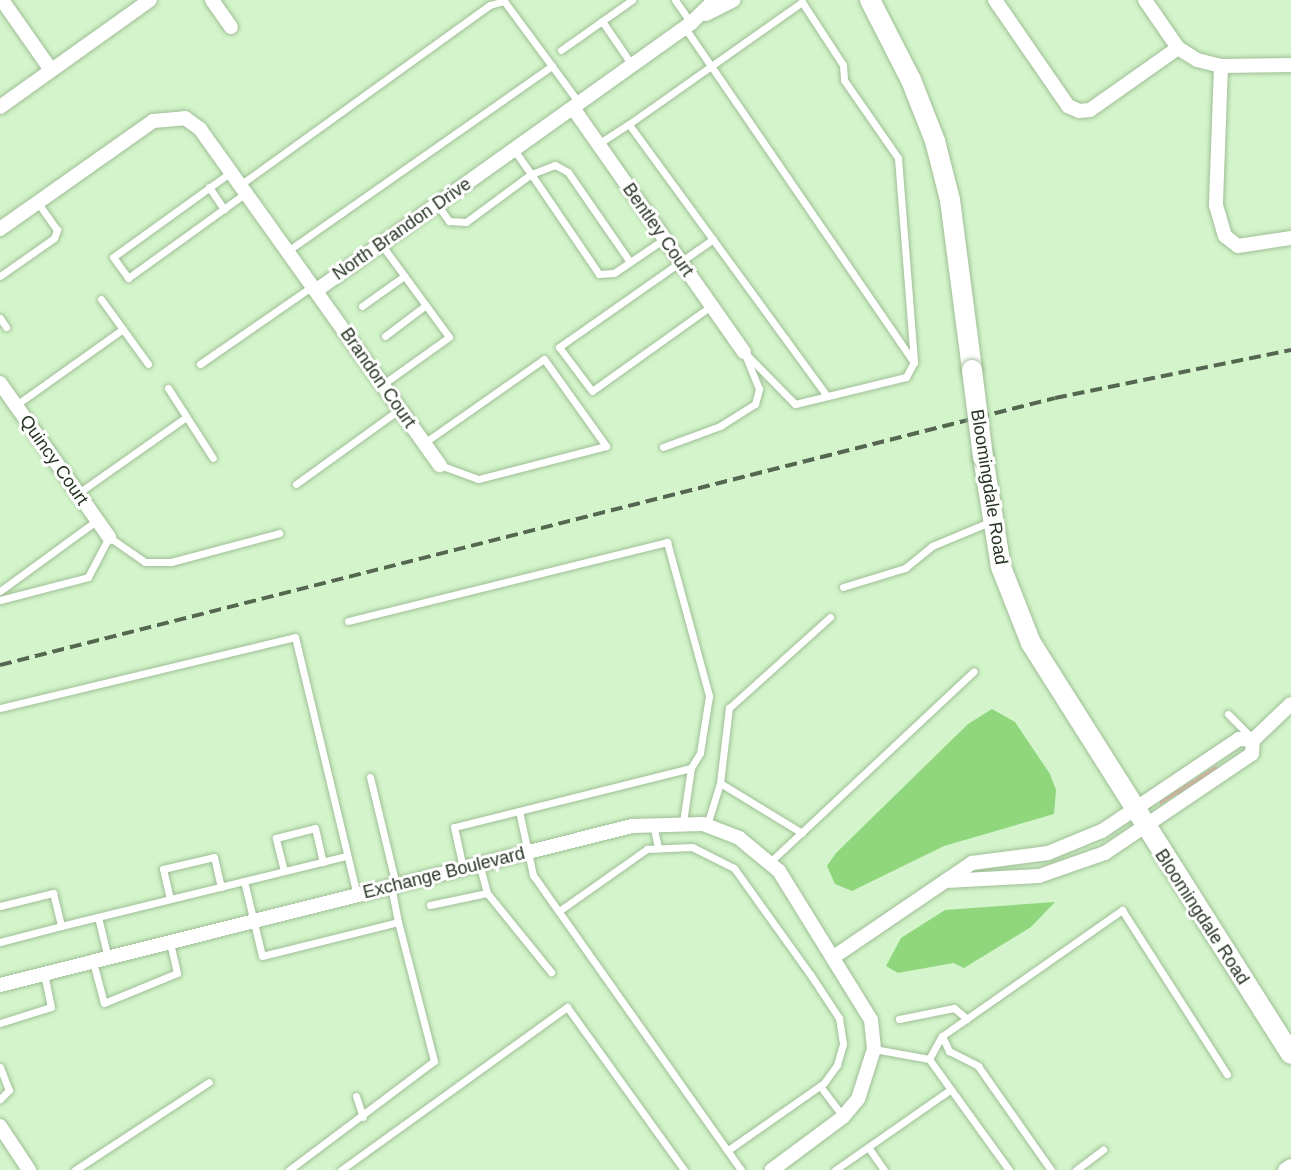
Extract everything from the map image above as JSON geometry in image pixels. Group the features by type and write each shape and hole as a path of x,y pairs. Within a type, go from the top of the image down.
{"main road":[{"name":"Bloomingdale Road","path":"870,0 912,80 935,141 950,200 992,521 1006,584 1030,643 1145,828 1291,1054"}],"street":[{"path":"2,0 51,70"},
{"path":"0,107 150,0"},
{"path":"212,0 231,27"},
{"name":"North Brandon Drive","path":"691,23 715,0"},
{"name":"North Brandon Drive","path":"0,229 167,116 185,118 200,129 315,287 381,244 691,23 734,0"},
{"path":"995,0 1068,106 1079,111 1090,110 1178,48"},
{"path":"1146,0 1178,48 1221,66 1291,65"},
{"path":"1221,66 1216,205 1225,236 1239,246 1291,238"},
{"name":"Bentley Court","path":"576,105 598,144 744,352"},
{"name":"Brandon Court","path":"315,287 440,465"},
{"name":"Quincy Court","path":"0,382 109,537"},
{"path":"946,881 1039,876 1105,853 1252,754 1253,740 1291,704"},
{"path":"835,956 972,863 1073,845 1134,810 1239,739 1253,740"},
{"path":"1218,753 1229,771"},
{"name":"Exchange Boulevard","path":"0,985 527,852 653,822 683,822 707,825 739,838 770,862 863,999 874,1049"},
{"path":"772,1170 843,1117 864,1088 874,1049"},
{"path":"0,1126 29,1170"},
{"path":"1285,1170 1291,1166"}],"lane":[{"path":"561,50 632,0"},
{"path":"675,0 691,23 712,67 914,362"},
{"path":"231,172 113,256 128,278 224,209 243,189 490,5 504,1 552,66 576,105"},
{"path":"598,144 712,67 802,2 843,65 844,80 898,158 914,362 906,377 795,404 744,352"},
{"path":"602,21 632,65"},
{"path":"289,250 552,66"},
{"path":"629,124 827,396"},
{"path":"514,150 599,274 614,273 664,239"},
{"path":"437,204 457,225 531,174 555,165 568,172 630,262"},
{"path":"210,187 224,209"},
{"path":"0,276 54,238 57,230 38,203"},
{"path":"711,306 597,389 589,389 570,365 561,343 713,239"},
{"path":"381,244 449,337 383,384"},
{"path":"362,306 404,276"},
{"path":"200,364 315,287"},
{"path":"101,299 148,364"},
{"path":"385,336 426,305"},
{"path":"0,318 6,327"},
{"path":"16,405 123,329"},
{"path":"663,447 720,426 755,404 759,389 744,352"},
{"path":"424,443 544,359 606,446 478,479 440,465"},
{"path":"168,388 213,458"},
{"path":"296,484 400,409"},
{"path":"77,494 186,417"},
{"path":"0,591 96,521"},
{"path":"843,587 905,568 932,546 992,521"},
{"path":"0,600 88,577 109,537 144,562 171,562 279,533"},
{"path":"348,621 667,542 709,696 700,753 691,768 683,822"},
{"path":"707,825 720,783 729,708 830,617"},
{"path":"0,708 295,637 357,895"},
{"path":"770,862 974,671"},
{"path":"1228,714 1253,740"},
{"path":"463,868 453,827 691,768"},
{"path":"289,1170 363,1117 434,1061 398,922 394,886 370,777"},
{"path":"720,783 801,833"},
{"path":"519,811 533,875 741,1170"},
{"path":"653,822 658,848"},
{"path":"284,872 276,838 315,828 323,862"},
{"path":"559,911 646,849 692,847 734,868 810,974 839,1018 843,1044 837,1065 820,1086 728,1151"},
{"path":"0,942 347,856"},
{"path":"170,899 163,869 214,857 221,887"},
{"path":"479,864 487,892 551,972"},
{"path":"244,881 262,956 398,922"},
{"path":"430,905 487,892"},
{"path":"0,906 53,893 61,926"},
{"path":"929,1059 942,1036 1122,910 1227,1074"},
{"path":"98,917 108,958"},
{"path":"93,962 104,1003 177,973 170,942"},
{"path":"0,1023 51,1007 44,974"},
{"path":"341,1170 567,1006 684,1170"},
{"path":"899,1019 954,1008 967,1019"},
{"path":"942,1036 949,1052 978,1066 1051,1170"},
{"path":"874,1049 929,1059 1009,1170"},
{"path":"0,1067 9,1090 0,1099"},
{"path":"76,1170 209,1082"},
{"path":"820,1086 843,1117"},
{"path":"835,1170 951,1089"},
{"path":"356,1096 363,1117"},
{"path":"868,1147 884,1170"},
{"path":"1076,1170 1103,1150"}],"shaded area":[{"path":"992,709 1015,722 1050,774 1056,790 1054,814 944,846 852,891 835,884 827,866 836,853 968,724"},
{"path":"1215,766 1219,769 1160,805 1160,801"},
{"path":"1055,902 1031,927 964,968 953,963 898,973 886,966 901,938 945,910"}],"railway":[{"path":"0,665 1055,398 1291,350"}]}
